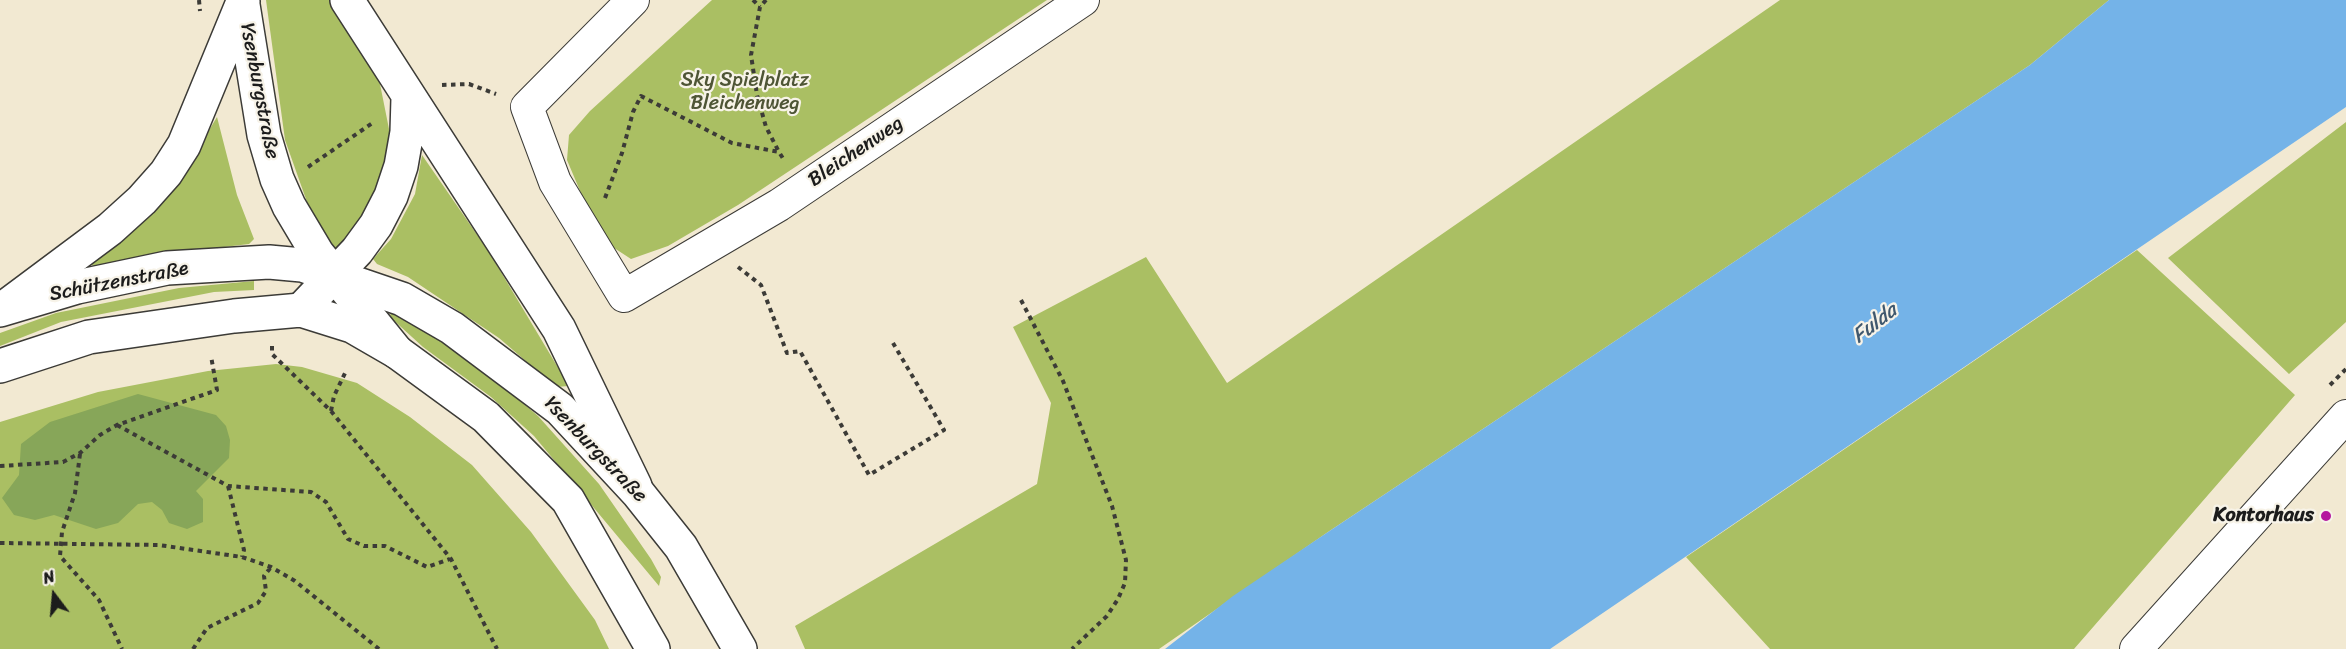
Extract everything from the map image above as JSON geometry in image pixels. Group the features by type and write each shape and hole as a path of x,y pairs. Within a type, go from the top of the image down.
{"main road":[{"path":"347,0 408,98 559,329 638,493"},
{"path":"2,309 110,229 142,200 166,173 188,135 242,1"},
{"name":"Ysenburgstraße","path":"242,1 264,135 277,178 303,232 397,352 486,417 568,500 653,649"},
{"path":"301,310 333,273 357,251 376,225 391,196 401,166 407,132 408,98"},
{"name":"Schützenstraße","path":"2,309 77,287 167,268 283,262 333,273"},
{"name":"Ysenburgstraße","path":"333,273 402,299 452,328 560,409 638,493 681,547 740,649"},
{"path":"0,366 89,337 234,316 301,310 352,326 397,352"}],"street":[{"path":"589,237 555,182 527,107 633,0"},
{"name":"Bleichenweg","path":"589,237 624,296 803,189 1083,0"},
{"path":"2136,649 2346,416"}],"path":[{"path":"753,0 760,7"},
{"path":"766,0 760,7 751,55 758,95 766,127 803,189"},
{"path":"589,237 622,153 633,112 641,96 732,142 779,152"},
{"path":"711,246 761,285 787,353 800,351 869,475 944,430 893,343"},
{"path":"1021,300 1063,381 1112,506 1126,560 1125,583 1118,599 1107,616 1072,649"},
{"path":"272,354 331,411 451,559 497,649"},
{"path":"0,466 53,463 80,453 100,435 117,425 217,390 211,356"},
{"path":"331,411 334,396 346,371"},
{"path":"117,425 228,486 311,492 326,502 348,539 364,546 385,546 427,567 451,559"},
{"path":"80,453 75,493 61,542 60,556 99,600 122,649"},
{"path":"228,486 244,550 242,557"},
{"path":"0,543 159,544 242,557 271,567 296,581 380,649"},
{"path":"193,649 207,628 258,603 266,591 264,576 271,567"}],"green space":[{"path":"266,0 330,0 379,79 390,134 385,170 371,209 339,249 331,250 307,202 285,140"},
{"name":"Sky Spielplatz Bleichenweg","path":"712,0 1047,0 738,205 668,246 631,259 605,242 583,198 567,160 569,135 590,111"},
{"path":"1780,0 2109,0 2030,65 1328,532 1159,649 805,649 795,626 1037,484 1051,403 1013,327 1146,257 1227,383"},
{"path":"217,117 237,195 254,239 249,244 149,256 94,268 91,263 147,218 176,185"},
{"path":"2346,122 2346,322 2289,374 2168,258"},
{"path":"422,155 489,252 569,386 556,387 499,338 408,277 377,264 373,259 391,239 415,194"},
{"path":"2137,250 2295,395 2074,649 1770,649 1686,557"},
{"path":"254,281 254,290 214,292 61,322 0,346 0,333 56,313 179,288"},
{"path":"391,311 442,342 496,380 538,416 599,484 651,559 661,577 659,586 534,436 491,397 423,347 390,317"},
{"path":"276,364 302,367 357,383 410,417 472,465 531,532 595,620 609,649 0,649 0,422 98,392 208,371"},
{"path":"138,394 216,415 226,426 230,440 229,458 196,491 203,499 203,522 187,529 169,523 162,510 152,502 138,504 118,523 96,529 54,515 35,520 14,515 2,498 19,475 21,444 50,422"}],"water":[{"name":"Fulda","path":"2109,0 2346,0 2346,107 1550,649 1165,649 1233,596 2030,65"}],"place":[{"name":"Kontorhaus","path":"2326,516"}]}
